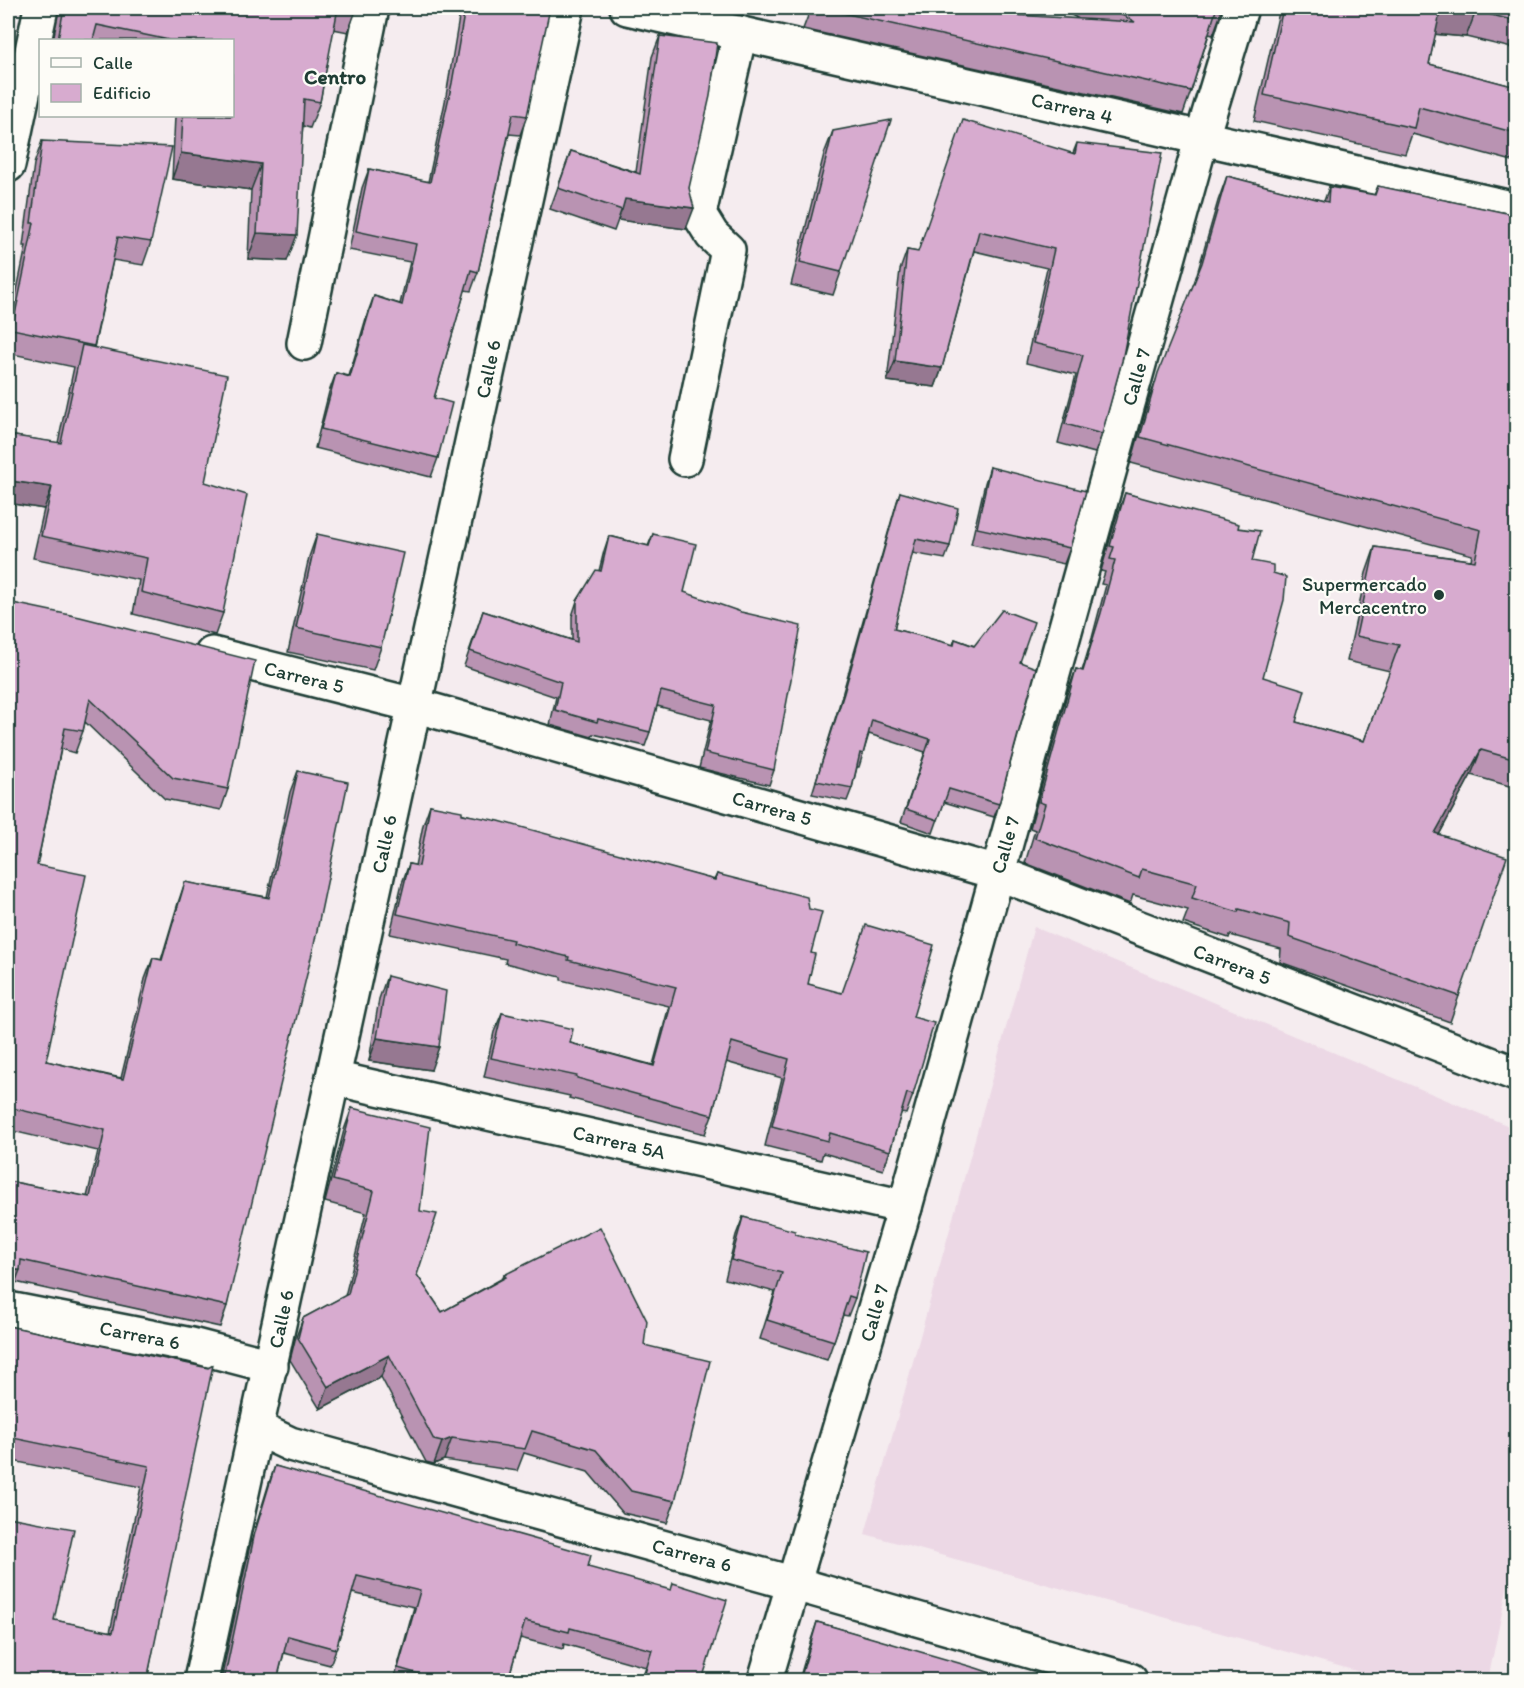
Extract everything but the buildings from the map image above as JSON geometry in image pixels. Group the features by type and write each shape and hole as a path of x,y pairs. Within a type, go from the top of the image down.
{"street":[{"path":"8,165 41,8"},
{"path":"304,343 372,8"},
{"name":"Calle 6","path":"201,1680 567,8"},
{"name":"Carrera 4","path":"627,8 1516,209"},
{"name":"Calle 7","path":"765,1680 904,1207 1202,137 1241,8"},
{"path":"685,459 728,250 712,235 699,214 740,33"},
{"name":"Carrera 5","path":"182,646 414,705 998,873 1516,1074"},
{"name":"Carrera 5A","path":"333,1078 904,1207"},
{"name":"Carrera 6","path":"8,1309 191,1345 271,1366"},
{"name":"Carrera 6","path":"256,1428 290,1444 795,1584 1122,1679"}],"shaded area":[{"path":"1034,927 1516,1129 1516,1545 1488,1680 1389,1680 865,1534"}],"place":[{"name":"Supermercado Mercacentro","path":"1439,595"}],"district":[{"name":"Centro","path":"335,77"}]}
